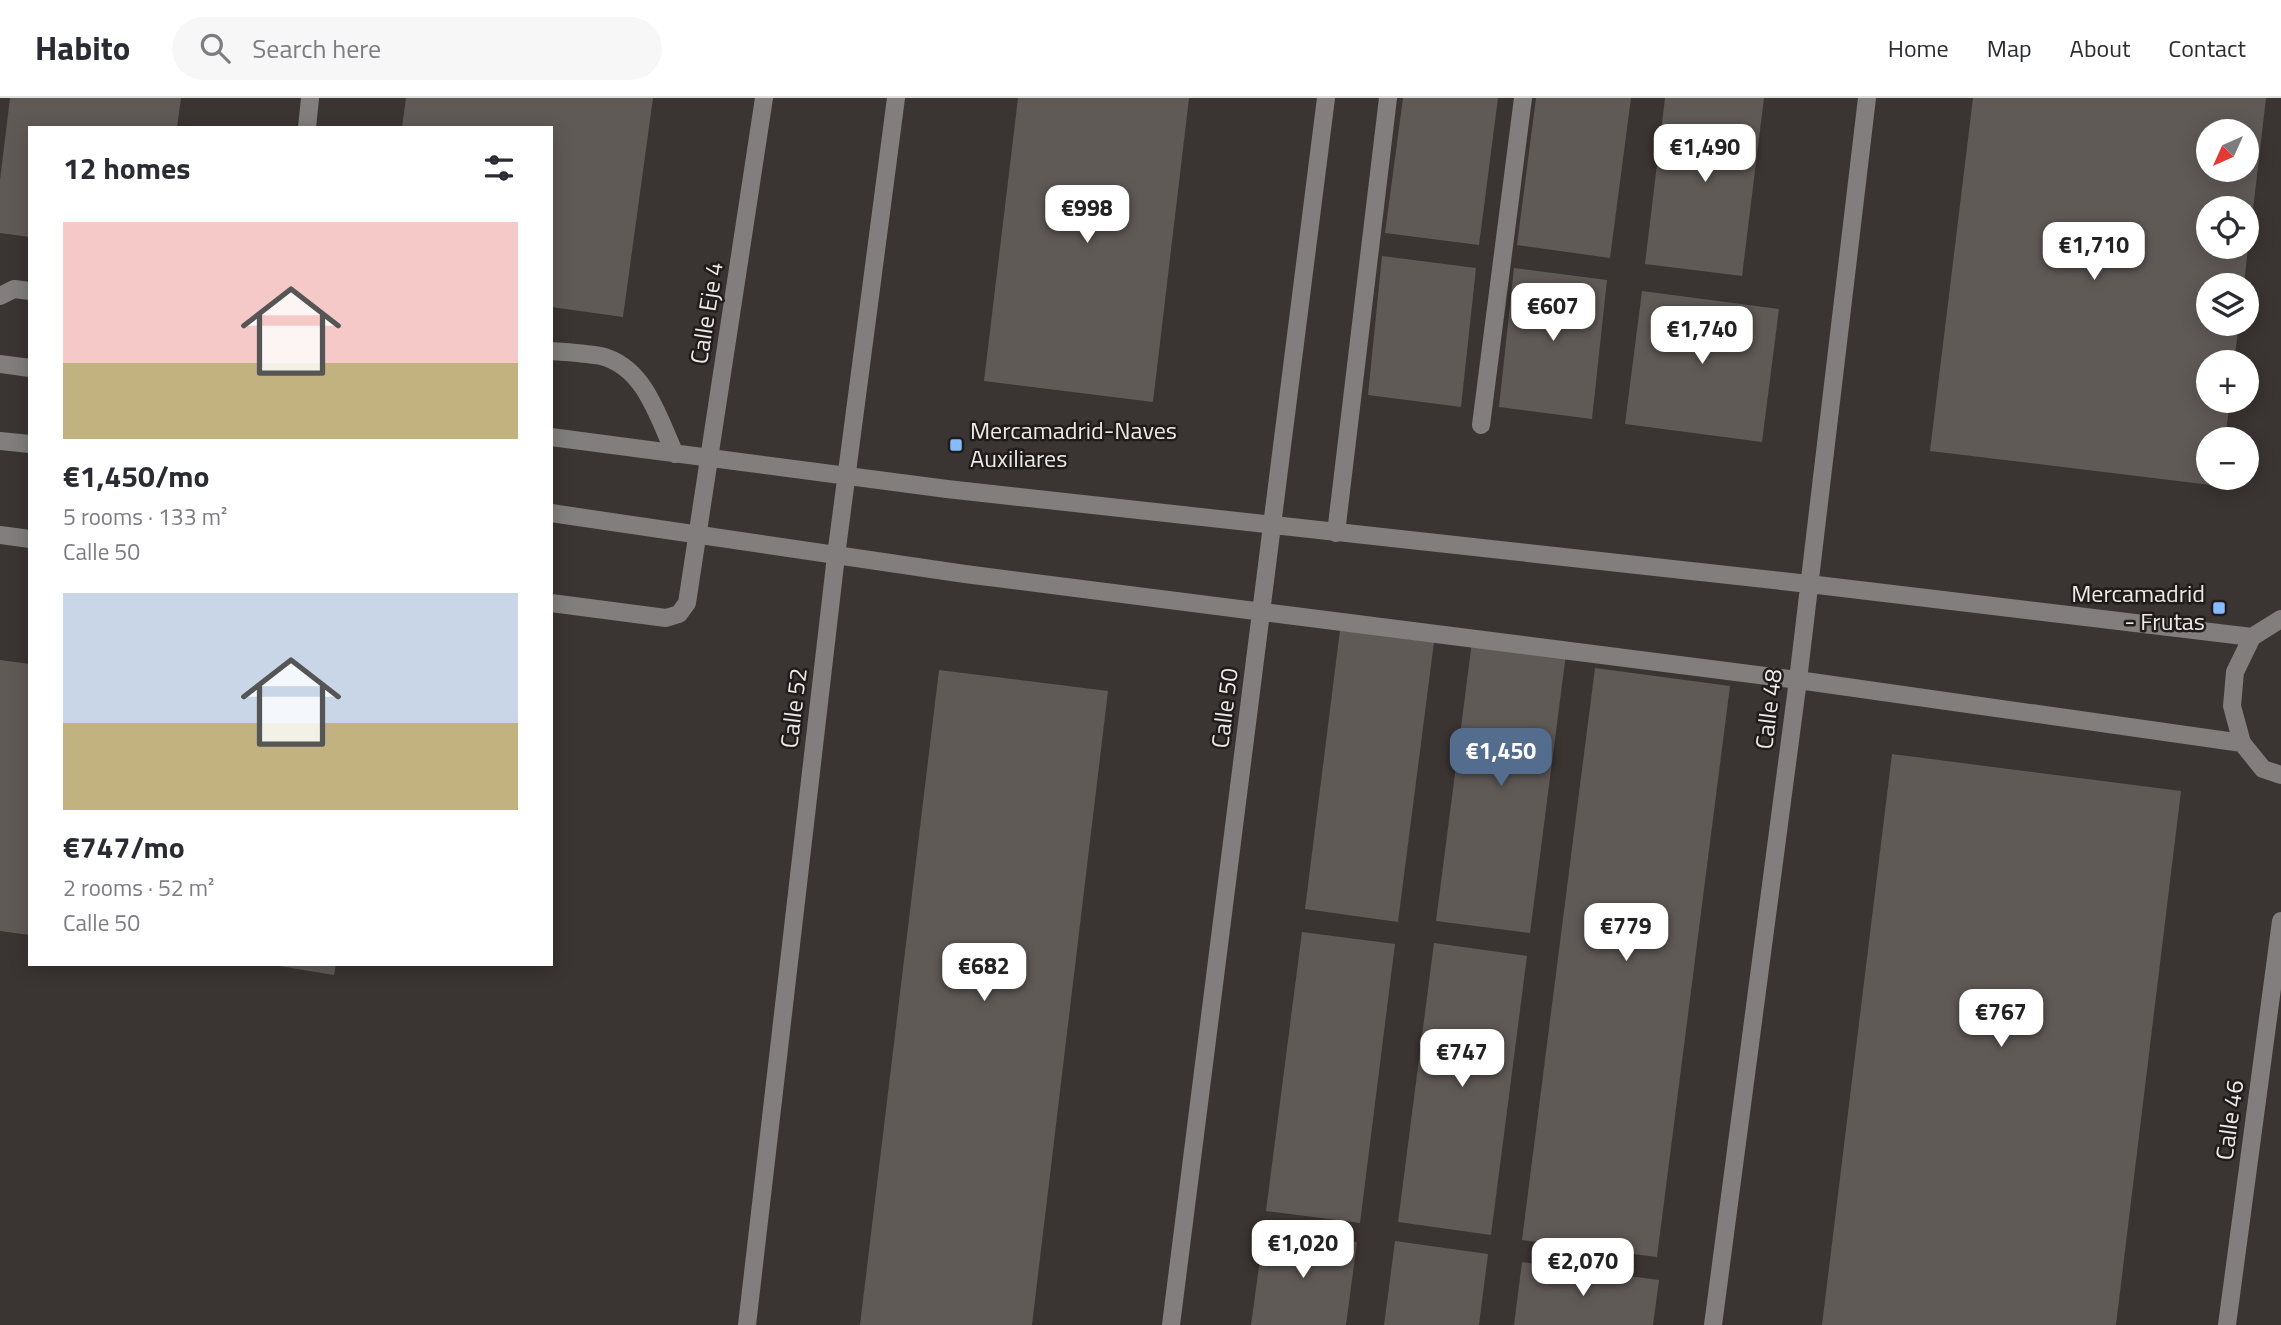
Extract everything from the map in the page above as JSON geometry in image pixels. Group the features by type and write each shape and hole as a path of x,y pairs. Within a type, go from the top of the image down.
{"street":[{"path":"307,126 310,98"},
{"name":"Calle Eje 4","path":"553,603 666,618 679,614 687,603 764,98"},
{"name":"Calle 52","path":"747,1325 836,556 896,98"},
{"name":"Calle 50","path":"1171,1325 1326,98"},
{"path":"1336,533 1388,98"},
{"path":"1481,425 1523,98"},
{"name":"Calle 48","path":"1713,1325 1798,680 1867,98"},
{"path":"0,296 15,289 28,291"},
{"path":"553,351 602,356 628,368 644,387 675,454"},
{"path":"0,364 28,368"},
{"path":"553,438 1272,526 1809,584 2252,637"},
{"path":"0,441 28,444"},
{"path":"553,513 836,556 1798,680 2242,743"},
{"path":"0,535 28,539"},
{"path":"2281,619 2252,637 2235,672 2232,706 2242,743 2263,769 2281,775"},
{"name":"Calle 46","path":"2227,1325 2281,921"}],"building":[{"path":"10,98 181,98 177,126 28,126 28,237 0,233 0,180"},
{"path":"406,98 653,98 623,317 553,307 553,126 402,126"},
{"path":"1018,98 1189,98 1153,402 984,381"},
{"path":"1403,98 1498,98 1479,245 1385,233"},
{"path":"1536,98 1631,98 1610,258 1517,245"},
{"path":"1665,98 1764,98 1742,276 1645,264"},
{"path":"1973,98 2266,98 2259,158 2259,119 2196,119 2196,182 2256,182 2255,196 2196,196 2196,259 2247,259 2245,273 2196,273 2196,336 2237,336 2236,350 2196,350 2196,413 2228,413 2227,427 2196,427 2196,483 1930,451"},
{"path":"1382,256 1476,268 1461,407 1368,395"},
{"path":"1514,268 1607,280 1592,419 1499,407"},
{"path":"1642,291 1779,309 1762,442 1625,424"},
{"path":"1340,630 1434,642 1398,922 1305,909"},
{"path":"1472,642 1566,654 1530,933 1436,921"},
{"path":"0,660 28,664 28,935 0,931"},
{"path":"1595,668 1730,686 1657,1257 1522,1240"},
{"path":"939,670 1108,691 1032,1325 860,1325"},
{"path":"1892,754 2181,791 2116,1325 1822,1325"},
{"path":"1302,932 1395,944 1360,1223 1266,1211"},
{"path":"1434,943 1527,956 1491,1235 1398,1222"},
{"path":"279,966 336,966 334,975"},
{"path":"1264,1230 1357,1242 1346,1325 1251,1325"},
{"path":"1395,1241 1488,1254 1479,1325 1384,1325"},
{"path":"1522,1262 1659,1280 1653,1325 1514,1325"}],"place":[{"name":"Mercamadrid-Naves Auxiliares","path":"956,445"},
{"name":"Mercamadrid - Frutas","path":"2219,608"}]}
